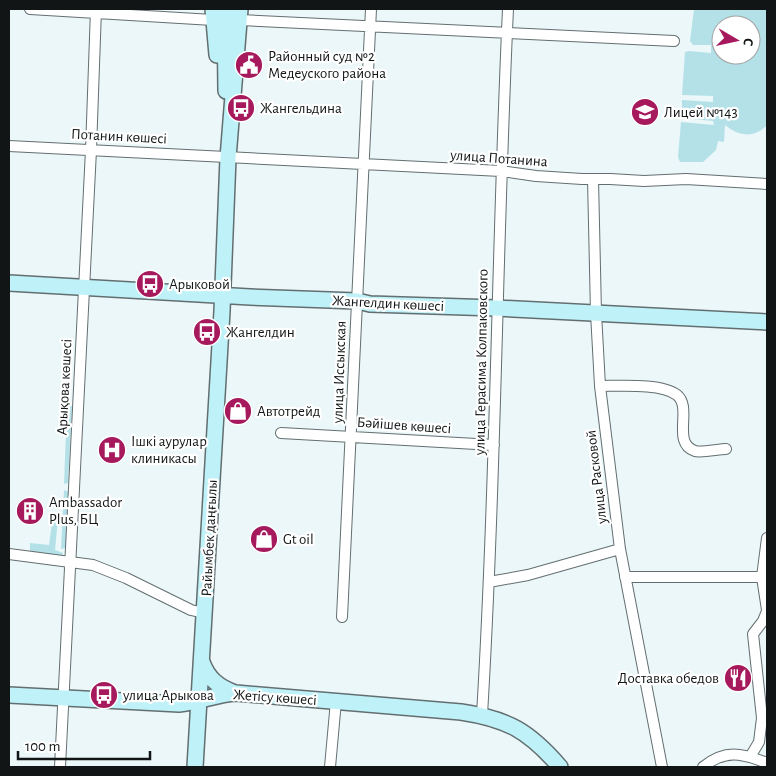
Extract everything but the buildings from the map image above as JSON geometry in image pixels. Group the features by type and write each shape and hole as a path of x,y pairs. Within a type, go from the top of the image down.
{"main road":[{"name":"Райымбек даңғылы","path":"225,9 228,158"},
{"name":"Райымбек даңғылы","path":"213,14 226,121"},
{"name":"Райымбек даңғылы","path":"195,767 228,158 240,14"},
{"name":"Жангелдин көшесі","path":"9,283 357,301 370,304 496,308 767,322"},
{"path":"202,661 210,678 226,689 236,693"},
{"name":"Жетісу көшесі","path":"9,695 180,704 199,702 226,693 236,693 482,715 511,725 527,734 560,767"}],"street":[{"path":"30,9 213,14"},
{"name":"улица Иссыкская","path":"342,617 352,436 362,164 371,9"},
{"name":"улица Герасима Колпаковского","path":"482,715 489,582 494,446 496,308 508,9"},
{"name":"Арықова көшесі","path":"60,767 65,698 69,562 91,150 96,11"},
{"path":"240,14 370,25 674,41"},
{"name":"Потанин көшесі","path":"9,146 228,158"},
{"name":"улица Потанина","path":"228,158 501,171 536,176 593,179 644,181 686,179 767,184"},
{"name":"улица Расковой","path":"593,179 596,313 600,386 620,549 662,767"},
{"path":"600,386 644,386 670,391 679,396 682,405 684,440 690,448 697,452 726,449"},
{"name":"Бәйішев көшесі","path":"281,433 494,446"},
{"path":"750,757 759,742 764,728 753,634 767,610 762,578 767,538"},
{"path":"489,582 528,575 620,549"},
{"path":"9,554 93,565 126,578 184,607 204,614"},
{"path":"626,577 762,578"},
{"path":"330,767 336,701"},
{"path":"702,767 710,761 727,754 740,754 767,763"}],"shaded area":[{"path":"694,9 767,9 767,125 752,134 741,134 725,125 724,142 718,141 716,150 703,162 680,162 678,157 681,122 714,125 713,121 682,118 682,100 713,102 713,96 682,95 685,52 711,53 711,65 761,65 761,15 711,15 711,45 693,45 690,41"},
{"path":"67,405 72,406 68,483 64,484"},
{"path":"64,490 69,492 66,548 61,549"},
{"path":"53,516 58,518 55,550 63,553 62,557 30,554 30,543 49,545"}],"place":[{"name":"Районный суд №2 Медеуского района","path":"249,65"},
{"name":"Жангельдина","path":"241,108"},
{"name":"Лицей №143","path":"645,112"},
{"name":"Арыковой","path":"150,284"},
{"name":"Жангелдин","path":"207,332"},
{"name":"Автотрейд","path":"238,411"},
{"name":"Ішкі аурулар клиникасы","path":"112,450"},
{"name":"Ambassador Plus, БЦ","path":"30,511"},
{"name":"Gt oil","path":"264,539"},
{"name":"Доставка обедов","path":"738,678"},
{"name":"улица Арыкова","path":"104,695"}]}
